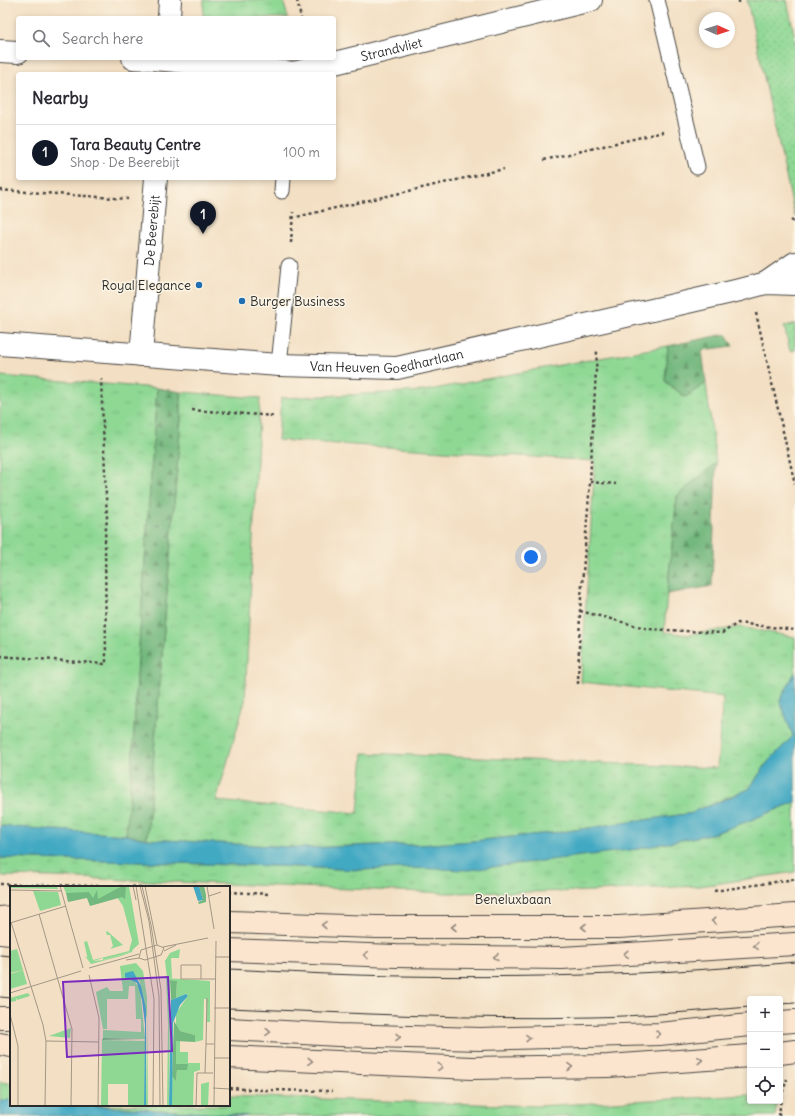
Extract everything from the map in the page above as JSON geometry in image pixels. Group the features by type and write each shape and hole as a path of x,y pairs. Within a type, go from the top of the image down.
{"main road":[{"path":"230,922 376,927 619,927 795,915"},
{"path":"0,918 10,917"},
{"path":"0,933 10,934"},
{"path":"230,950 396,956 562,958 795,944"},
{"path":"783,1022 795,1020"},
{"path":"230,1030 480,1039 658,1034 747,1025"},
{"path":"0,1044 10,1046"},
{"path":"783,1063 795,1051"},
{"path":"230,1057 472,1068 608,1066 747,1056"}],"street":[{"path":"169,16 170,0"},
{"name":"Strandvliet","path":"298,72 591,0"},
{"path":"0,51 16,52"},
{"name":"Strandvliet","path":"144,60 165,64 280,72"},
{"name":"De Beerebijt","path":"141,355 156,180"},
{"name":"Van Heuven Goedhartlaan","path":"758,285 795,263"},
{"name":"Van Heuven Goedhartlaan","path":"0,344 279,365 397,368 758,285 795,284"}],"lane":[{"path":"657,0 697,167"},
{"path":"279,365 289,266"}],"path":[{"path":"297,0 301,16"},
{"path":"544,160 687,126"},
{"path":"292,218 504,169"},
{"path":"282,184 294,203 289,266"},
{"path":"0,190 154,200"},
{"path":"791,220 795,223"},
{"path":"758,285 795,484"},
{"path":"578,684 580,611 590,482 598,322"},
{"path":"0,656 106,664 105,537 107,519 100,352"},
{"path":"192,410 274,416"},
{"path":"590,482 616,484"},
{"path":"580,611 649,629 722,633 738,622 795,630"},
{"path":"709,892 795,879"},
{"path":"0,884 95,886"},
{"path":"230,892 275,894"},
{"path":"779,1116 781,1097 787,1080 783,1063"}],"green space":[{"path":"204,0 283,0 287,16 203,16"},
{"path":"747,0 787,0 795,38 795,217"},
{"path":"795,324 795,350 790,351 784,326"},
{"path":"726,334 733,346 702,350 706,383 685,397 665,381 668,346"},
{"path":"668,346 665,381 685,397 706,383 716,463 677,496 664,632 688,635 740,627 795,637 795,672 780,701 793,736 767,763 749,789 725,798 694,813 560,832 473,841 419,845 307,848 147,839 181,419 181,392 260,398 245,701 216,801 358,813 363,753 717,768 723,697 581,682 595,461 278,440 281,398 424,391"},
{"path":"0,376 157,388 132,766 126,835 0,826"},
{"path":"157,388 181,392 181,419 147,839 126,835 132,766"},
{"path":"716,463 712,586 667,594 677,496"},
{"path":"795,802 795,872 700,886 595,891 448,893 0,876 0,858 277,866 360,870 406,868 638,849 715,833"},
{"path":"0,1082 10,1083 10,1100 0,1100"},
{"path":"747,1095 747,1104 777,1104 775,1116 247,1116 96,1106 230,1106 230,1096 535,1106"}],"water":[{"path":"795,672 795,802 715,833 638,849 469,870 406,868 360,870 277,866 0,858 0,826 126,835 147,839 307,848 419,845 473,841 560,832 693,813 696,810 749,789 767,763 793,736 780,701"},
{"path":"0,1100 10,1100 10,1106 95,1106 247,1116 0,1116"}],"tram line":[{"path":"0,955 10,956"},
{"path":"230,969 356,975 466,977 631,973 740,967 795,962"},
{"path":"0,997 10,998"},
{"path":"783,1004 795,1003"},
{"path":"230,1008 411,1016 547,1018 632,1016 747,1007"}],"place":[{"name":"Tara Beauty Centre","path":"203,234"},
{"name":"Royal Elegance","path":"199,285"},
{"name":"Burger Business","path":"242,301"}]}
